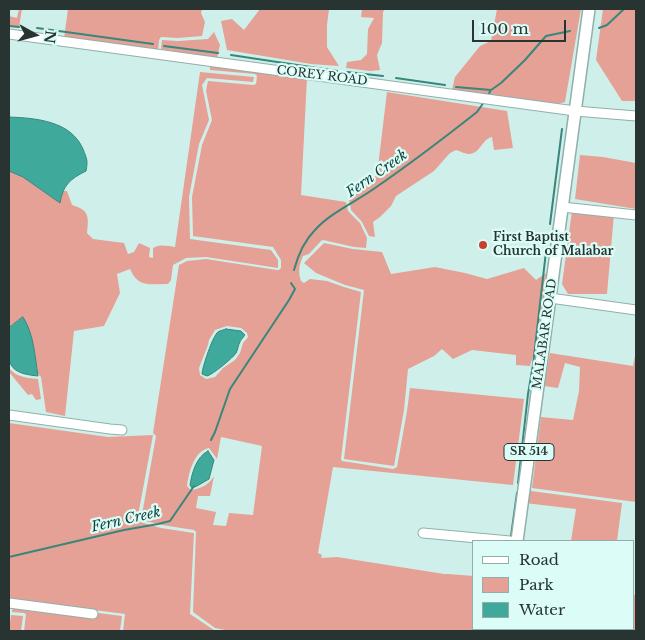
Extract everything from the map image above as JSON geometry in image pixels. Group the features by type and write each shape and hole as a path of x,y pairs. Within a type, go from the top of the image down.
{"main road":[{"name":"MALABAR ROAD","path":"517,540 589,9"}],"street":[{"name":"COREY ROAD","path":"9,34 575,111 636,116"},
{"path":"562,207 636,215"},
{"path":"550,298 636,310"},
{"path":"9,415 122,430"},
{"path":"423,533 499,540"},
{"path":"9,603 93,614"}],"green space":[{"path":"19,9 22,9 19,27 9,26 9,16 17,18"},
{"path":"68,9 202,9 201,13 205,22 202,36 161,37 158,51 64,39"},
{"path":"260,9 329,9 327,47 339,66 311,64 227,50 221,21 232,19 244,30"},
{"path":"362,9 385,9 383,12 382,43 377,55 380,70 370,71 346,68 347,62 361,60 367,54 368,29 374,18 361,17"},
{"path":"497,9 581,9 565,102 557,104 452,90 455,77 480,46 491,41"},
{"path":"603,9 636,9 636,101 622,101 596,60"},
{"path":"214,32 220,45 217,58 161,49 162,40 208,39"},
{"path":"210,65 307,78 301,195 346,202 348,211 360,223 367,238 366,248 323,240 309,254 303,256 299,268 301,281 304,283 310,279 327,281 361,292 342,461 393,469 397,467 410,388 524,399 513,485 333,467 318,553 322,555 321,558 337,557 444,574 472,576 472,630 494,631 230,631 215,628 193,612 196,532 194,530 141,520 156,436 153,433 179,265 187,261 206,259 277,270 281,268 281,260 273,247 193,236 192,197 202,145 212,120 206,91 208,81 253,85 256,84 257,76 255,74 210,70","holes":["227,326 241,328 247,333 248,337 235,360 223,368 215,377 206,379 200,375 199,368 209,340 215,330","221,437 262,446 253,515 229,513 226,526 213,525 216,512 196,508 198,496 210,496 214,476 207,484 198,489 191,490 187,486 196,458 200,453 209,448 217,459"]},
{"path":"200,72 254,77 253,82 207,78 202,85 209,120 199,144 189,197 190,239 271,250 278,260 278,268 206,257 186,258 173,265 171,280 168,284 145,284 133,275 130,269 117,274 120,293 104,326 74,331 65,416 46,412 41,377 37,373 35,352 23,317 9,328 9,171 23,177 60,203 62,191 67,191 72,205 82,209 87,215 87,233 93,239 124,243 128,254 134,252 139,243 150,248 149,257 153,258 153,248 161,246 175,247"},
{"path":"387,92 507,111 513,148 494,150 492,137 486,140 476,152 467,154 456,150 450,153 434,171 396,196 391,206 373,222 375,237 369,236 362,222 351,210 349,199 367,181 377,175"},
{"path":"580,155 636,163 636,209 575,199"},
{"path":"572,211 614,214 607,294 568,294 562,284"},
{"path":"324,243 382,252 391,274 435,267 487,279 524,268 536,280 546,273 537,343 530,366 516,365 516,355 472,350 453,359 442,349 434,356 408,369 404,410 394,466 344,459 364,290 345,285 316,273 304,263"},
{"path":"636,351 636,502 532,488 541,417 573,420 579,391 580,367 565,363 558,388 544,386 550,353 633,366"},
{"path":"9,368 18,375 38,379 41,399 36,400 32,394 28,395 9,372"},
{"path":"9,423 108,437 153,435 137,521 161,528 194,533 190,614 217,631 123,631 125,614 9,599"},
{"path":"529,489 531,491 622,503 617,540 571,540 576,509 525,503"},
{"path":"636,595 636,631 609,631 635,630"},
{"path":"9,602 122,616 120,631 24,631 26,614 12,612 13,607"},
{"path":"11,615 23,616 21,631 9,631"},
{"path":"598,630 601,631 520,631"}],"water":[{"path":"9,117 30,118 52,123 70,132 83,149 87,162 86,171 68,183 60,203 23,177 9,171"},
{"path":"23,317 32,338 38,376 18,371 13,367 8,355 9,328"},
{"path":"226,329 241,331 245,335 240,341 237,352 213,373 207,376 202,374 213,339 218,332"},
{"path":"208,451 214,460 209,479 192,488 190,485 195,466 200,457"}],"waterway":[{"name":"Fern Creek","path":"599,28 607,25 624,9"},
{"path":"9,26 19,27"},
{"path":"37,28 153,44"},
{"name":"Fern Creek","path":"488,95 491,90 525,60 546,36 570,31"},
{"path":"164,46 218,53"},
{"path":"231,55 337,71"},
{"path":"347,72 383,76"},
{"path":"396,78 445,85"},
{"path":"456,87 491,90"},
{"name":"Fern Creek","path":"294,270 305,244 311,234 321,224 427,151 477,112 484,102"},
{"path":"550,224 562,129"},
{"path":"518,483 548,234"},
{"name":"Fern Creek","path":"211,440 230,389 295,289 291,283"},
{"name":"Fern Creek","path":"9,557 170,521 194,486"},
{"path":"511,536 517,493"}],"place":[{"name":"First Baptist Church of Malabar","path":"483,245"}]}
